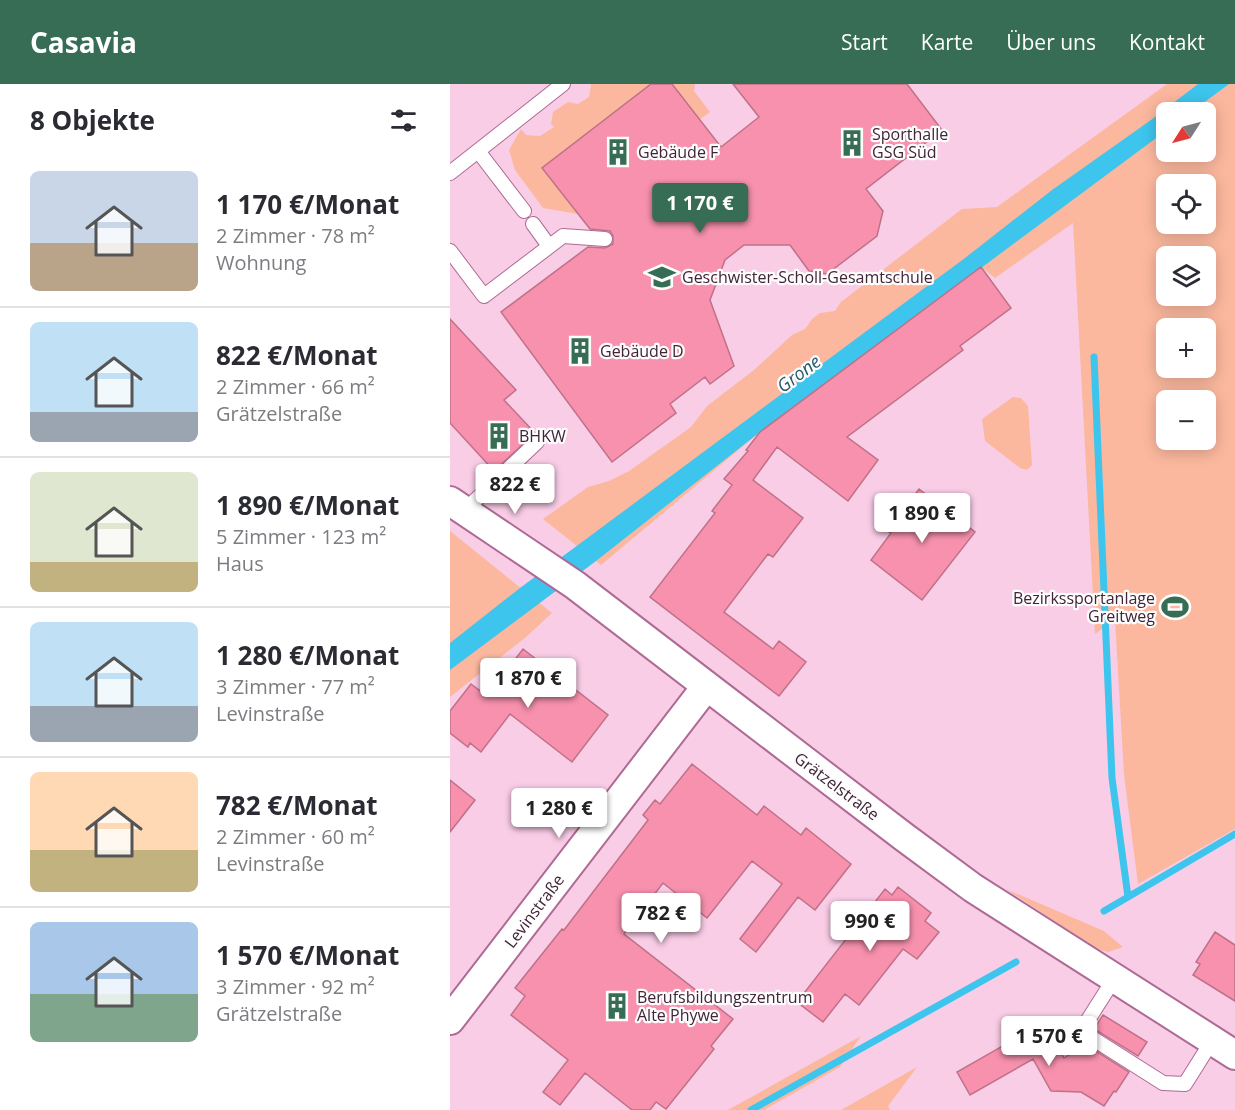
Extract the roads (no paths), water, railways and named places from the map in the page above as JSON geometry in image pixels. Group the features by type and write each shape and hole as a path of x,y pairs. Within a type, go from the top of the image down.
{"street":[{"name":"Grätzelstraße","path":"457,505 574,585 973,888 1224,1048"},
{"name":"Levinstraße","path":"450,1020 706,687"}],"lane":[{"path":"450,173 563,84"},
{"path":"478,151 524,211"},
{"path":"533,224 549,246"},
{"path":"450,251 483,296 563,236 605,239"},
{"path":"457,505 537,442"},
{"path":"1114,979 1081,1031 1163,1083 1185,1084 1224,1048"}],"water":[{"path":"1198,84 1229,84 1205,102 1174,102"},
{"path":"1156,116 1156,138 760,432 596,561 450,670 450,643 520,588 965,258 1052,190"}],"waterway":[{"path":"1094,357 1112,778 1128,897 1104,911"},
{"path":"1128,897 1235,834"},
{"path":"751,1110 1016,962"}],"place":[{"name":"Sporthalle GSG Süd","path":"852,143"},
{"name":"Gebäude F","path":"618,152"},
{"name":"Geschwister-Scholl-Gesamtschule","path":"662,277"},
{"name":"Gebäude D","path":"580,351"},
{"name":"BHKW","path":"499,436"},
{"name":"Bezirkssportanlage Greitweg","path":"1175,607"},
{"name":"Berufsbildungszentrum Alte Phywe","path":"617,1006"}],"water label":[{"name":"Grone","path":"799,374"}]}
